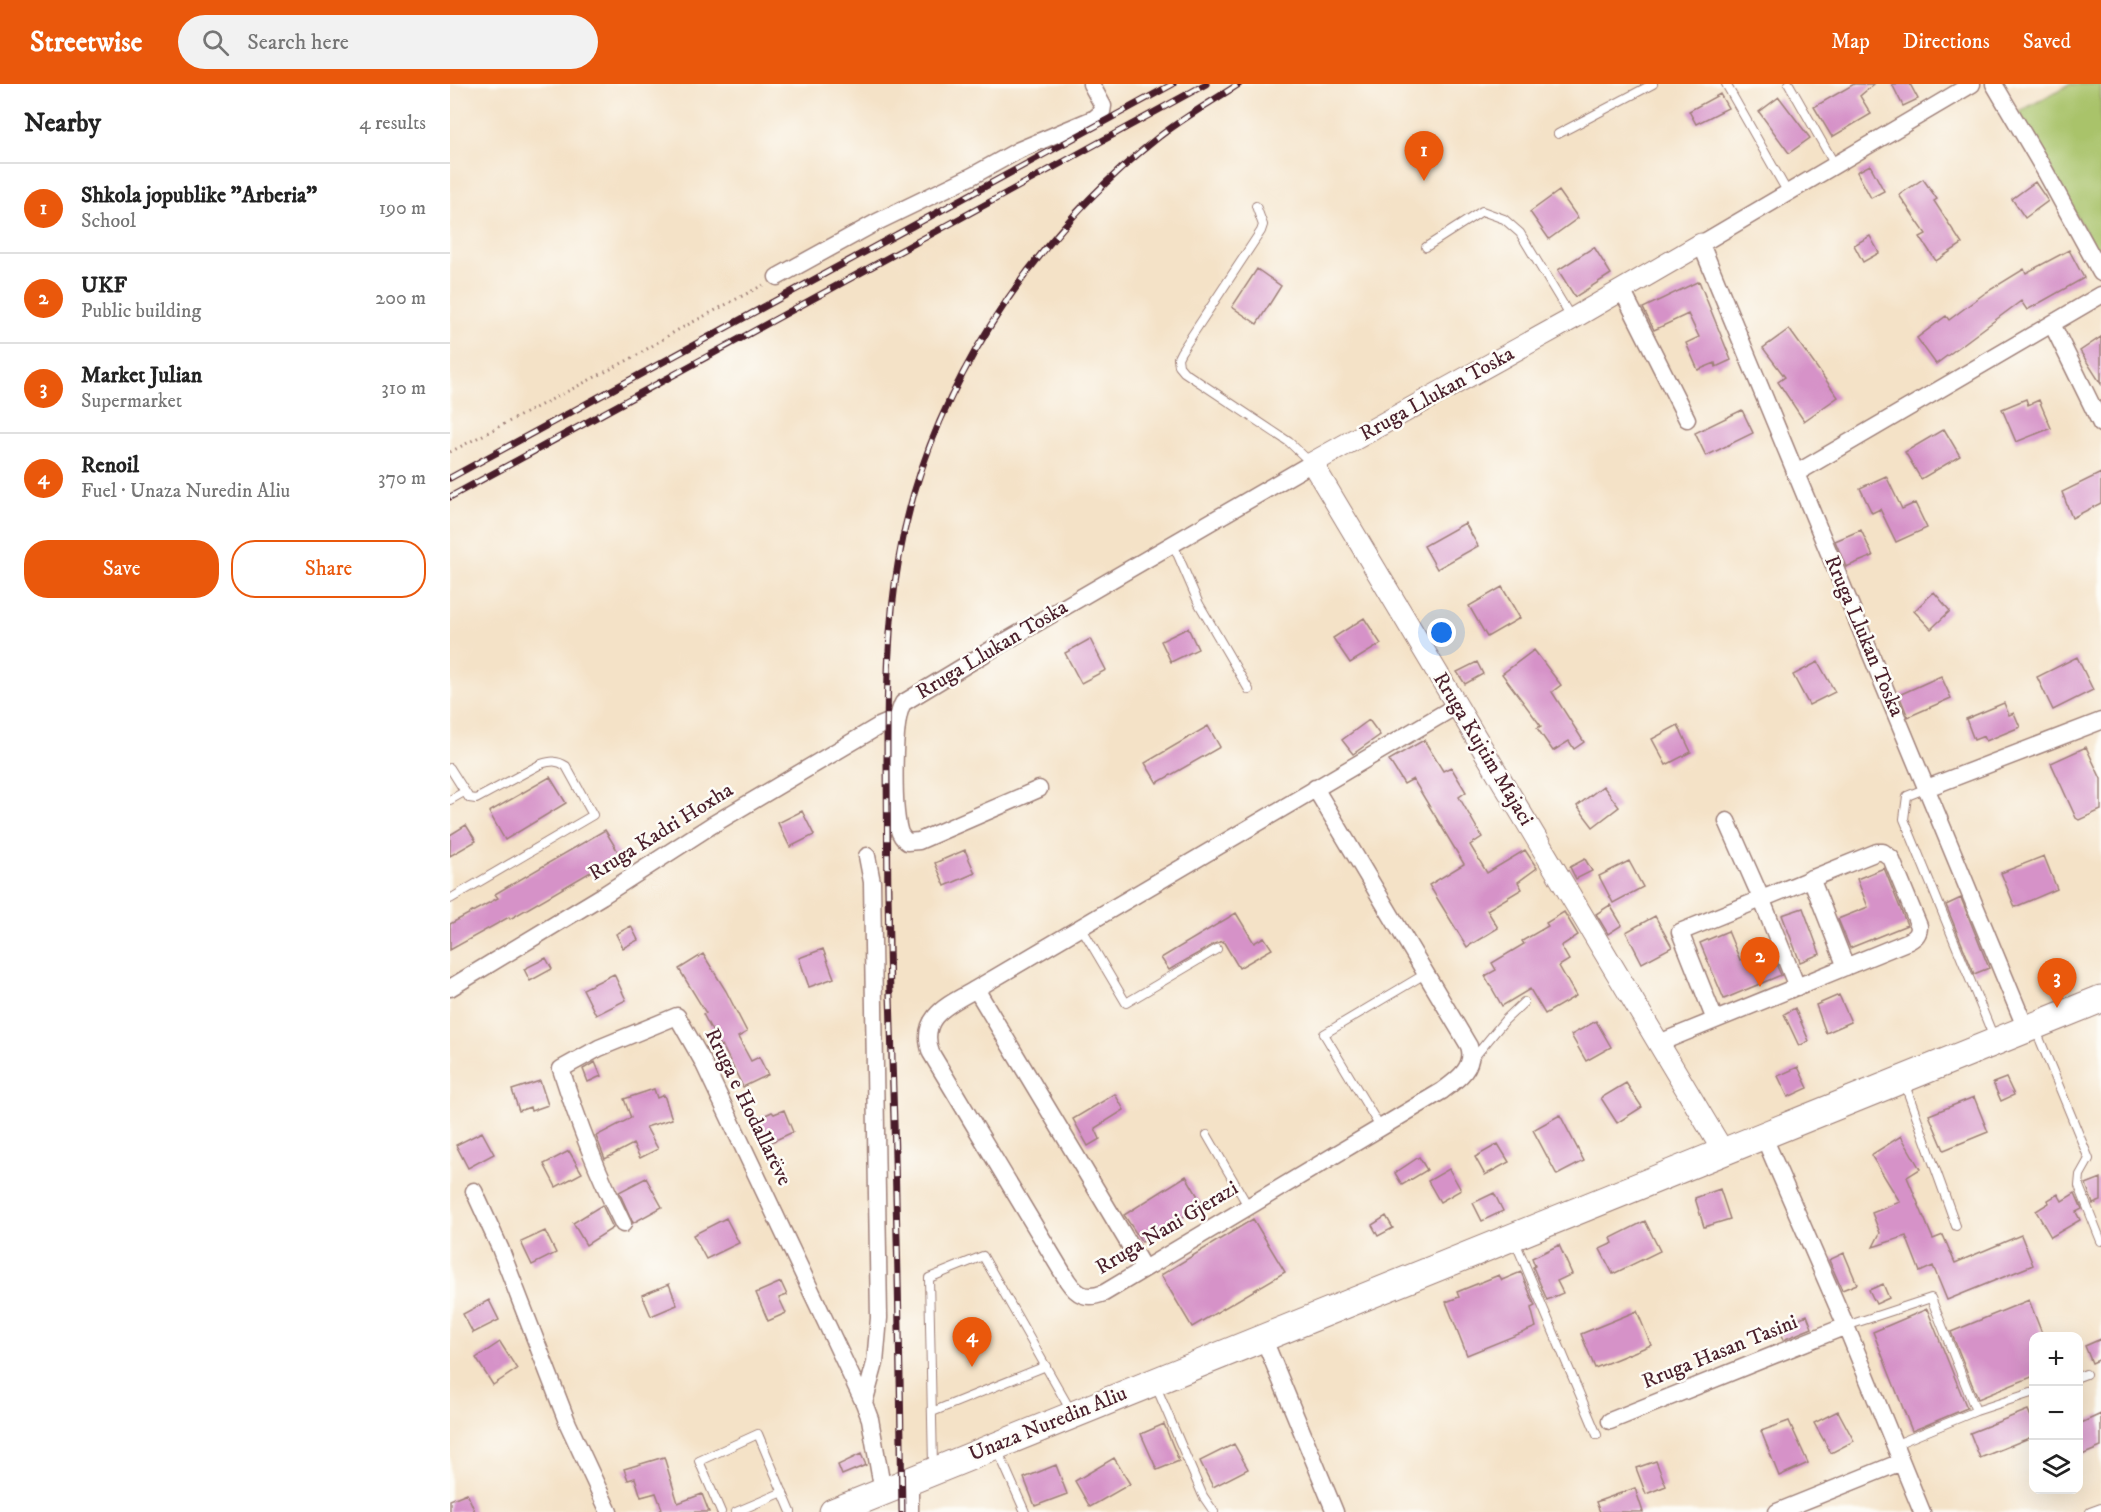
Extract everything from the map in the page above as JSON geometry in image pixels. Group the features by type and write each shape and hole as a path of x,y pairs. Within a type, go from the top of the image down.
{"main road":[{"name":"Unaza Nuredin Aliu","path":"833,1512 2101,999"}],"street":[{"path":"777,277 877,222 972,176 1019,150 1095,118 1102,112 1103,106 1091,84"},
{"name":"Rruga Llukan Toska","path":"1039,789 919,841 907,842 899,832 896,803 899,710 909,698 1172,543 1572,319 1972,84"},
{"path":"1994,84 2101,273"},
{"name":"Rruga Llukan Toska","path":"1701,244 1927,788 2030,1027"},
{"path":"1622,290 1687,419"},
{"path":"1796,474 2101,295"},
{"path":"2052,324 2101,424"},
{"name":"Rruga Kujtim Majaci","path":"1312,464 1723,1151"},
{"name":"Rruga Nani Gjerazi","path":"1456,706 948,1006 928,1027 927,1043 938,1066 1074,1291 1088,1297 1096,1296 1144,1269 1455,1082 1470,1063"},
{"name":"Rruga Kadri Hoxha","path":"450,988 602,896 712,825 879,726 898,718"},
{"path":"1927,788 2101,721"},
{"path":"1315,788 1469,1046 1472,1053 1470,1063"},
{"path":"1728,821 1797,987"},
{"path":"1659,1043 1909,941 1919,932 1919,926 1891,858 1883,852 1877,852 1680,932 1715,1020"},
{"path":"864,1403 874,1364 879,1318 872,882 867,856"},
{"path":"1811,878 1846,966"},
{"path":"976,989 1144,1269"},
{"name":"Rruga e Hodallarëve","path":"623,1224 600,1179 561,1069 599,1048 677,1016 712,1080 864,1403 870,1419 883,1492"},
{"path":"1763,1135 1846,1326 1922,1512"},
{"path":"474,1191 500,1248 568,1424 609,1512"},
{"name":"Rruga Hasan Tasini","path":"1610,1420 1846,1326"},
{"path":"1263,1337 1335,1512"},
{"path":"1777,1512 1901,1462"},
{"path":"910,1512 922,1476"}],"lane":[{"path":"1558,134 1653,84"},
{"path":"1725,84 1788,193"},
{"path":"1789,84 1835,165"},
{"name":"Rruga Kujtim Majaci","path":"1256,206 1263,225 1261,231 1181,352 1178,358 1179,366 1195,380 1289,442 1312,464"},
{"path":"1426,247 1482,212 1504,219 1520,233 1572,319"},
{"path":"1172,543 1199,604 1249,690"},
{"path":"450,768 464,792 469,798 476,800 541,764 550,761 560,762 566,766 593,815 450,899"},
{"path":"1927,788 1908,796 1904,819 1995,1041"},
{"path":"450,800 464,792"},
{"path":"1080,927 1126,1003 1217,949"},
{"path":"1380,1127 1324,1034 1425,974"},
{"path":"1470,1063 1505,1020 1524,1002"},
{"path":"2030,1027 2089,1159 2080,1175 2079,1186 2101,1241"},
{"path":"1903,1078 1956,1226"},
{"path":"1207,1135 1248,1206"},
{"path":"1513,1236 1597,1435"},
{"path":"922,1476 932,1412 929,1278 983,1256 1073,1414"},
{"name":"Rruga Hasan Tasini","path":"1846,1326 1931,1298 1976,1411"},
{"path":"932,1412 1046,1366"},
{"path":"1154,1381 1203,1496 1214,1512"},
{"path":"1894,1445 1976,1411 2029,1394"},
{"path":"721,1512 699,1461 758,1434 791,1512"},
{"path":"996,1445 1025,1512"},
{"path":"736,1512 783,1492"},
{"path":"2090,1512 2101,1508"}],"path":[{"path":"450,452 486,431 634,357 676,331 777,277"}],"green space":[{"path":"2070,84 2101,84 2101,260 2019,112"}],"building":[{"path":"1854,84 1874,84 1860,96 1871,114 1832,137 1814,107"},
{"path":"1892,84 1910,84 1918,99 1903,106"},
{"path":"1720,94 1728,108 1696,124 1689,111"},
{"path":"1779,97 1810,138 1789,153 1759,112"},
{"path":"1870,165 1884,191 1871,198 1857,172"},
{"path":"1923,179 1937,199 1934,201 1962,244 1936,261 1920,237 1926,234 1899,195"},
{"path":"2035,182 2048,201 2025,218 2012,199"},
{"path":"1559,191 1578,218 1549,239 1530,212"},
{"path":"1870,236 1879,253 1863,262 1854,245"},
{"path":"1594,247 1611,274 1575,297 1558,270"},
{"path":"2069,250 2084,278 2027,310 2021,301 1936,364 1917,338 1946,316 1949,320 1985,293 2024,269 2026,273"},
{"path":"1257,269 1281,286 1257,324 1232,307"},
{"path":"1699,281 1731,360 1716,367 1715,363 1698,370 1686,343 1699,337 1688,314 1654,330 1643,308"},
{"path":"1789,329 1838,397 1804,421 1778,382 1785,377 1763,348"},
{"path":"2101,337 2101,384 2080,351"},
{"path":"2026,399 2028,405 2039,400 2051,428 2016,442 2002,409"},
{"path":"1742,410 1753,433 1706,456 1695,433"},
{"path":"1944,429 1960,456 1921,479 1905,452"},
{"path":"2101,473 2101,503 2072,518 2062,492"},
{"path":"1886,476 1902,509 1915,503 1927,528 1896,542 1880,509 1872,513 1860,488"},
{"path":"1465,523 1478,546 1437,569 1424,546"},
{"path":"1861,530 1873,556 1846,567 1835,541"},
{"path":"1502,587 1520,618 1487,637 1469,606"},
{"path":"1934,592 1950,611 1931,629 1914,611"},
{"path":"1364,618 1381,644 1350,663 1333,638"},
{"path":"1188,628 1198,649 1171,662 1161,641"},
{"path":"1090,639 1106,670 1081,683 1065,653"},
{"path":"1534,650 1561,685 1552,692 1584,742 1574,749 1569,741 1553,751 1537,728 1541,726 1502,674"},
{"path":"2077,657 2093,690 2053,710 2037,677"},
{"path":"1477,662 1483,674 1465,684 1457,672"},
{"path":"1818,662 1835,692 1809,705 1793,675"},
{"path":"1941,676 1951,698 1908,717 1899,695"},
{"path":"2004,703 2009,715 2014,713 2020,727 1986,741 1984,736 1974,740 1966,719"},
{"path":"1369,720 1380,735 1353,754 1342,740"},
{"path":"1678,725 1691,752 1666,765 1652,739"},
{"path":"1208,726 1220,747 1157,783 1145,763"},
{"path":"1424,740 1443,771 1451,767 1466,792 1459,797 1482,837 1470,845 1487,873 1525,850 1537,868 1518,882 1522,889 1487,910 1498,928 1467,947 1429,885 1464,864 1413,779 1404,784 1389,760"},
{"path":"2086,747 2101,779 2101,810 2079,820 2076,818 2051,763"},
{"path":"550,777 566,803 505,840 489,812"},
{"path":"1603,786 1619,807 1593,827 1577,806"},
{"path":"802,811 814,835 790,847 778,823"},
{"path":"466,825 476,841 450,856 450,835"},
{"path":"605,830 620,855 510,919 509,917 450,950 450,924 498,898 495,894"},
{"path":"965,850 975,873 945,886 935,863"},
{"path":"2044,856 2057,889 2015,907 2001,873"},
{"path":"1585,859 1592,871 1576,879 1570,867"},
{"path":"1629,861 1643,887 1613,903 1599,876"},
{"path":"1884,868 1907,925 1850,948 1838,919 1868,907 1857,879"},
{"path":"1961,898 1989,968 1974,974 1946,905"},
{"path":"1610,905 1622,925 1608,934 1596,914"},
{"path":"1803,908 1820,954 1800,962 1782,915"},
{"path":"1564,912 1578,935 1561,946 1569,960 1559,966 1576,996 1545,1014 1530,989 1502,1006 1485,976 1496,970 1492,963 1524,944 1522,941 1548,926 1546,923"},
{"path":"1236,913 1254,943 1264,937 1272,949 1239,968 1223,941 1169,970 1161,958"},
{"path":"1655,916 1672,947 1642,963 1626,932"},
{"path":"631,926 638,940 623,948 616,934"},
{"path":"1728,931 1740,960 1769,948 1781,975 1724,999 1700,943"},
{"path":"823,949 834,978 809,987 799,958"},
{"path":"703,954 726,991 747,1032 738,1037 751,1061 759,1057 768,1075 743,1087 703,1014 706,1013 679,969"},
{"path":"546,958 552,969 530,981 524,969"},
{"path":"614,974 626,1000 596,1015 583,989"},
{"path":"1839,995 1851,1022 1826,1033 1816,1005"},
{"path":"1795,1008 1809,1041 1799,1046 1784,1014"},
{"path":"1596,1021 1611,1047 1586,1061 1571,1035"},
{"path":"595,1062 601,1076 588,1082 583,1069"},
{"path":"1798,1067 1808,1088 1788,1097 1778,1076"},
{"path":"2006,1078 2014,1095 2001,1101 1993,1083"},
{"path":"540,1081 548,1105 531,1111 530,1107 519,1111 512,1090"},
{"path":"1626,1083 1642,1107 1617,1123 1601,1098"},
{"path":"654,1089 657,1098 664,1095 672,1119 646,1127 658,1149 640,1158 633,1144 605,1159 596,1136 631,1118 624,1099"},
{"path":"1115,1094 1124,1110 1095,1128 1100,1139 1088,1146 1073,1119"},
{"path":"1974,1097 1988,1132 1944,1150 1929,1115"},
{"path":"784,1110 793,1132 769,1143 759,1118"},
{"path":"1560,1115 1584,1161 1557,1175 1533,1130"},
{"path":"482,1132 494,1154 468,1168 456,1145"},
{"path":"1901,1136 1920,1169 1907,1177 1933,1239 1943,1235 1955,1263 2021,1235 2033,1265 1947,1300 1933,1266 1920,1272 1906,1236 1873,1247 1880,1233 1872,1213 1900,1202 1871,1155"},
{"path":"1498,1144 1509,1162 1485,1175 1475,1157"},
{"path":"569,1151 582,1173 556,1187 544,1164"},
{"path":"1419,1157 1427,1170 1402,1185 1395,1173"},
{"path":"1449,1169 1461,1190 1440,1202 1428,1181"},
{"path":"1186,1176 1203,1205 1142,1242 1124,1215"},
{"path":"646,1178 662,1207 633,1223 619,1192"},
{"path":"2101,1178 2101,1201 2093,1204 2086,1184"},
{"path":"1720,1189 1730,1219 1704,1227 1695,1198"},
{"path":"1494,1193 1503,1211 1482,1221 1473,1203"},
{"path":"2075,1193 2082,1209 2076,1212 2080,1220 2051,1237 2036,1211 2058,1194 2062,1201"},
{"path":"602,1205 613,1228 586,1245 573,1223"},
{"path":"1386,1216 1393,1228 1378,1236 1372,1225"},
{"path":"726,1218 739,1243 706,1259 693,1235"},
{"path":"1253,1219 1285,1272 1192,1327 1161,1275"},
{"path":"1645,1221 1660,1251 1613,1274 1600,1249 1613,1243 1611,1238"},
{"path":"545,1231 556,1253 532,1265 521,1242"},
{"path":"1559,1245 1572,1274 1557,1281 1563,1293 1547,1300 1533,1267 1535,1266 1532,1258"},
{"path":"1844,1253 1857,1284 1842,1290 1829,1260"},
{"path":"1521,1272 1535,1306 1531,1308 1536,1327 1467,1355 1446,1302 1459,1297 1457,1292 1499,1275 1502,1280"},
{"path":"781,1282 787,1295 779,1298 786,1313 768,1321 756,1293"},
{"path":"669,1284 677,1305 651,1316 642,1295"},
{"path":"1883,1284 1889,1298 1876,1304 1869,1290"},
{"path":"489,1300 499,1320 473,1333 463,1314"},
{"path":"2029,1300 2041,1332 2029,1332 2029,1378 1978,1399 1951,1332"},
{"path":"1927,1309 1967,1408 1912,1431 1873,1332"},
{"path":"1637,1311 1651,1345 1595,1368 1581,1334"},
{"path":"1807,1315 1812,1328 1783,1340 1778,1327"},
{"path":"2101,1339 2101,1359 2092,1363 2085,1346"},
{"path":"500,1342 517,1369 493,1385 476,1358"},
{"path":"2028,1410 2029,1412 2029,1438 1980,1458 1970,1433"},
{"path":"1838,1411 1854,1441 1831,1453 1814,1423"},
{"path":"2101,1414 2101,1447 2083,1455 2083,1440 2083,1422"},
{"path":"1789,1421 1808,1463 1779,1476 1761,1431"},
{"path":"1164,1424 1179,1461 1157,1470 1141,1434"},
{"path":"1234,1444 1248,1469 1213,1487 1200,1461"},
{"path":"861,1454 866,1465 842,1475 838,1465"},
{"path":"664,1457 678,1503 702,1494 709,1512 658,1512 662,1509 656,1493 641,1497 635,1478 628,1480 624,1469"},
{"path":"1114,1458 1130,1484 1090,1507 1075,1481"},
{"path":"1656,1461 1666,1486 1646,1494 1636,1468"},
{"path":"1056,1465 1067,1494 1035,1506 1024,1478"},
{"path":"1635,1488 1643,1512 1600,1512 1596,1502"},
{"path":"467,1493 475,1512 450,1512 450,1500"}],"railway":[{"path":"450,478 1173,84"},
{"path":"450,497 1206,84"},
{"path":"902,1512 898,1254 889,937 887,710 888,660 895,583 913,498 933,439 959,382 990,326 1026,274 1066,225 1109,180 1165,132 1239,84"}],"place":[{"name":"Shkola jopublike \"Arberia\"","path":"1424,181"},
{"name":"UKF","path":"1760,987"},
{"name":"Market Julian","path":"2057,1008"},
{"name":"Renoil","path":"972,1367"}]}
